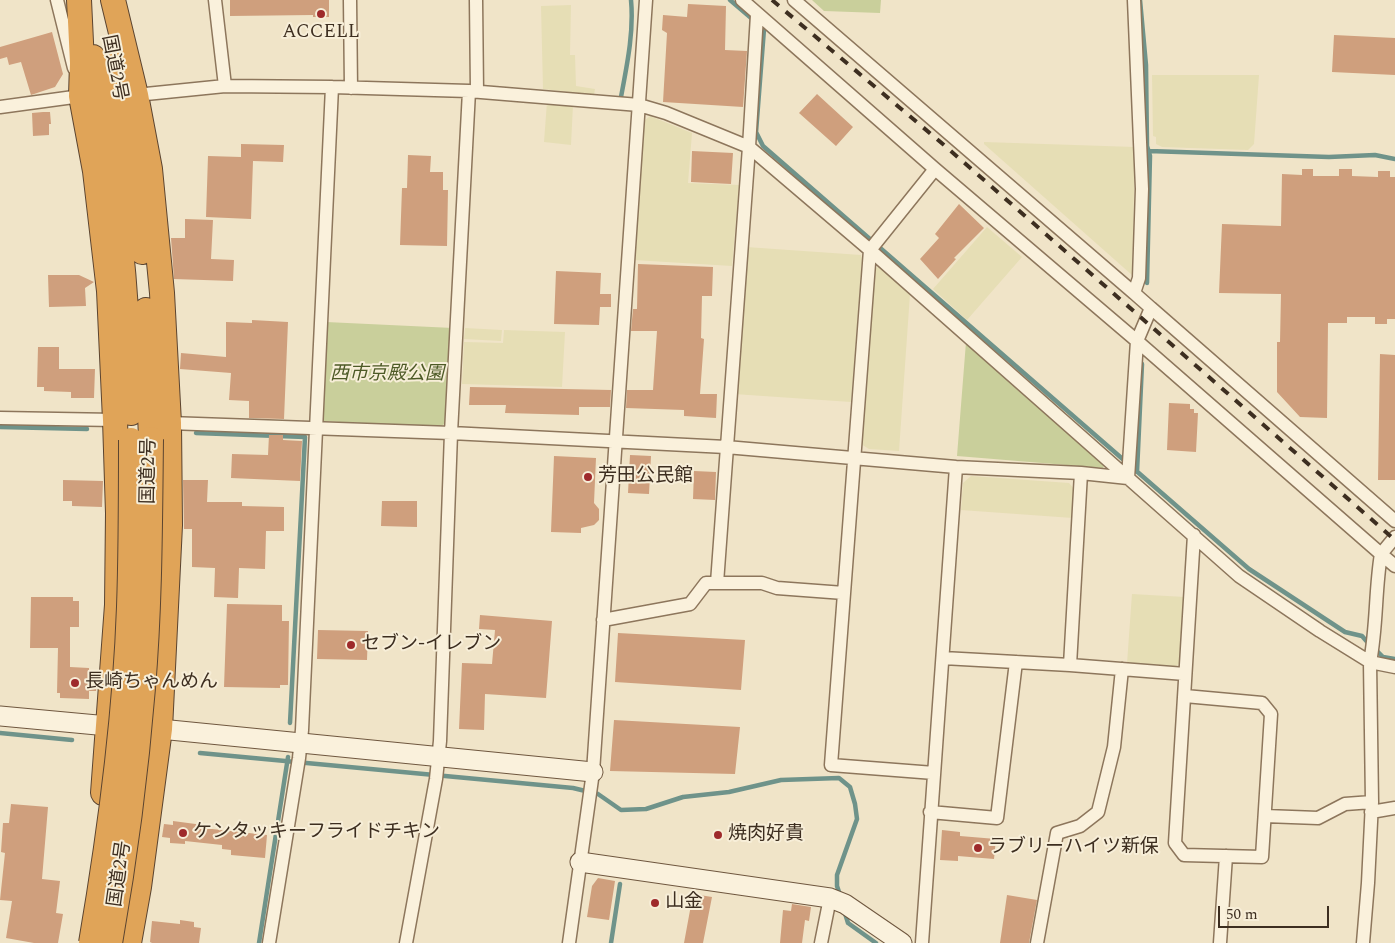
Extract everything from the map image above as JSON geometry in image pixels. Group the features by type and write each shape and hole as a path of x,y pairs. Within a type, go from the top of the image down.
{"highway":[{"path":"79,943 90,888 101,807 117,605 118,512 116,420 109,291 95,171 81,96 80,0"},
{"name":"国道2号","path":"80,0 95,67 120,235 130,366 141,440 148,607 143,687 133,785 120,887 110,943"},
{"name":"国道2号","path":"91,943 117,765 124,686 141,440 146,293 140,230 113,59 100,0"},
{"path":"113,0 136,94 151,178 162,293 169,423 170,525 160,730 130,943"}],"street":[{"path":"0,107 81,96 57,0"},
{"path":"125,0 136,94 225,86 332,87 473,91 639,104 749,147 874,245 1129,469 1194,535 1239,576 1320,630 1372,653 1395,667"},
{"path":"215,0 225,86"},
{"path":"350,0 352,88"},
{"path":"406,943 437,769 451,433 473,91 476,0"},
{"path":"569,943 591,786 646,0"},
{"path":"742,0 756,20 1137,341 1395,566"},
{"path":"794,0 1395,521"},
{"path":"1134,0 1142,189 1140,278 1134,293"},
{"path":"717,583 749,147 756,20"},
{"path":"269,943 299,756 332,87"},
{"path":"934,773 831,765 853,458 874,245 935,169"},
{"path":"1129,469 1137,341 1151,308"},
{"path":"0,418 116,420"},
{"path":"169,423 451,433 726,447 956,467 1081,473 1129,469"},
{"path":"922,943 956,467"},
{"path":"1070,665 1081,473"},
{"path":"1185,696 1262,704 1271,714 1262,857 1184,855 1175,843 1194,535"},
{"path":"1363,943 1371,807 1372,653 1378,571 1381,554 1395,537"},
{"path":"603,620 690,604 706,583 762,583 777,588 844,593"},
{"path":"943,658 1185,674"},
{"path":"930,812 997,818 1016,662"},
{"path":"1037,943 1057,833 1080,826 1098,812 1114,747 1122,669"},
{"path":"0,716 160,730 299,756 591,786"},
{"path":"1265,816 1318,818 1345,804 1395,808"},
{"path":"1220,943 1226,856"},
{"path":"580,862 838,901 902,943"},
{"path":"821,943 838,901"}],"shaded area":[{"path":"571,5 570,55 575,55 576,86 595,89 594,95 543,89 541,6"},
{"path":"1152,75 1259,75 1254,144 1248,150 1162,147 1156,144 1156,137 1153,136"},
{"path":"547,102 573,105 571,145 544,142"},
{"path":"650,116 692,133 688,183 739,185 732,266 634,260 644,121"},
{"path":"984,142 1135,147 1132,275 984,144"},
{"path":"987,227 1022,257 967,320 933,289"},
{"path":"746,247 861,255 851,402 734,394"},
{"path":"880,266 910,294 899,451 869,449 861,444 874,269"},
{"path":"465,328 502,330 501,341 464,339"},
{"path":"504,330 565,332 562,387 462,384 464,342 503,343"},
{"path":"971,476 1069,483 1076,491 1073,518 961,510 963,483"},
{"path":"1132,594 1185,597 1180,663 1173,668 1127,664"}],"green space":[{"path":"812,0 881,0 880,13 824,11"},
{"name":"西市京殿公園","path":"326,322 453,328 448,421 440,427 321,421"},
{"path":"966,342 1105,463 1103,468 957,456"}],"building":[{"path":"230,0 329,0 329,17 313,17 313,15 230,16"},
{"path":"688,4 726,6 725,50 747,51 743,107 663,102 667,33 662,30 663,15 687,17"},
{"path":"52,32 63,74 55,87 31,95 21,62 9,65 7,57 0,59 0,47"},
{"path":"1334,35 1395,38 1395,75 1332,72"},
{"path":"817,94 853,127 836,146 799,113"},
{"path":"50,112 51,124 49,124 49,135 33,136 32,113"},
{"path":"241,144 284,145 283,162 253,161 251,219 206,217 208,156 241,157"},
{"path":"692,151 733,153 731,184 691,182"},
{"path":"408,155 431,156 430,172 443,172 443,190 448,190 447,246 400,245 402,188 407,188"},
{"path":"1302,169 1313,169 1313,176 1339,176 1339,169 1352,169 1352,176 1378,177 1378,171 1390,171 1390,177 1395,177 1395,319 1387,319 1387,324 1375,324 1375,317 1347,317 1347,323 1328,323 1327,418 1300,417 1277,392 1277,342 1280,342 1281,294 1219,293 1222,224 1281,226 1282,174 1302,175"},
{"path":"959,204 984,228 954,258 956,259 938,279 920,259 939,238 935,234"},
{"path":"185,219 213,220 211,259 234,260 233,281 174,279 171,238 185,238"},
{"path":"638,264 713,267 712,296 702,296 701,338 704,339 700,394 717,394 716,418 684,416 684,410 626,408 627,390 653,390 657,331 631,331 633,309 637,309"},
{"path":"556,271 601,273 600,294 611,294 611,307 600,307 599,325 554,324"},
{"path":"48,275 79,275 94,282 85,288 86,306 49,307"},
{"path":"252,320 288,322 284,419 249,418 249,401 229,400 231,373 180,369 181,353 226,357 226,322 252,323"},
{"path":"38,347 59,347 59,369 95,369 94,398 71,398 71,392 44,391 44,387 37,387"},
{"path":"1380,354 1395,355 1395,480 1378,480"},
{"path":"470,387 611,390 610,407 579,407 579,415 505,413 506,405 469,405"},
{"path":"1169,403 1190,404 1190,409 1194,409 1194,413 1198,413 1196,452 1167,450"},
{"path":"269,435 283,435 283,440 302,441 300,481 231,478 232,454 268,455"},
{"path":"630,455 651,456 649,494 628,493"},
{"path":"554,456 596,458 594,503 599,509 599,520 594,525 581,528 581,533 551,532"},
{"path":"694,471 716,472 715,500 693,499"},
{"path":"63,480 103,481 102,507 72,506 72,501 63,501"},
{"path":"183,480 208,480 207,502 242,502 242,506 284,507 284,531 266,531 265,569 239,568 238,598 214,597 215,568 192,567 192,529 184,529"},
{"path":"382,501 417,501 417,527 381,526"},
{"path":"31,597 73,597 73,601 79,601 79,627 70,627 70,667 89,668 89,680 97,680 96,691 89,691 89,699 60,698 60,693 57,693 58,648 30,648"},
{"path":"227,604 282,605 282,621 289,621 288,685 280,685 280,688 224,687"},
{"path":"480,615 552,621 546,698 485,694 484,730 459,729 462,663 492,664 495,630 479,629"},
{"path":"318,630 368,631 367,660 317,659"},
{"path":"618,633 745,640 741,690 615,682"},
{"path":"614,720 740,727 735,774 610,771"},
{"path":"11,804 48,807 42,879 60,881 56,913 63,914 58,943 34,943 6,938 12,901 0,900 5,853 1,852 3,823 9,823"},
{"path":"173,821 203,825 203,828 267,835 265,858 231,855 231,850 222,849 222,845 185,841 185,844 170,843 170,838 162,837 164,824 173,825"},
{"path":"942,830 960,832 960,836 996,839 994,859 958,856 958,861 940,860"},
{"path":"598,878 615,881 609,920 587,917 592,886"},
{"path":"693,894 712,897 703,943 684,943"},
{"path":"1007,895 1037,900 1029,943 1000,943"},
{"path":"792,904 811,907 809,921 805,920 802,943 780,943 783,910 791,911"},
{"path":"180,920 194,922 194,927 201,928 199,943 150,942 152,921 180,924"}],"waterway":[{"path":"621,97 631,36 631,0"},
{"path":"730,0 764,29 756,132 763,146 1249,569 1345,632 1362,636 1369,644"},
{"path":"1140,0 1146,65 1147,146 1150,156 1147,283"},
{"path":"1149,151 1329,157 1375,155 1395,159"},
{"path":"1137,472 1142,364"},
{"path":"0,427 87,429"},
{"path":"196,433 305,437 290,723"},
{"path":"1375,649 1383,657 1395,659"},
{"path":"0,733 72,740"},
{"path":"200,753 573,788 598,794 621,810 646,809 683,797 729,792 781,780 839,778 850,787 857,819 837,875 837,886 840,895"},
{"path":"259,943 288,757"},
{"path":"611,943 620,884"},
{"path":"844,910 848,923 876,943"}],"railway":[{"path":"772,0 944,145 1395,540"}],"place":[{"name":"ACCELL","path":"321,14"},
{"name":"芳田公民館","path":"588,477"},
{"name":"セブン-イレブン","path":"351,645"},
{"name":"長崎ちゃんめん","path":"75,683"},
{"name":"ケンタッキーフライドチキン","path":"183,833"},
{"name":"焼肉好貴","path":"718,835"},
{"name":"ラブリーハイツ新保","path":"978,848"},
{"name":"山金","path":"655,903"}]}
